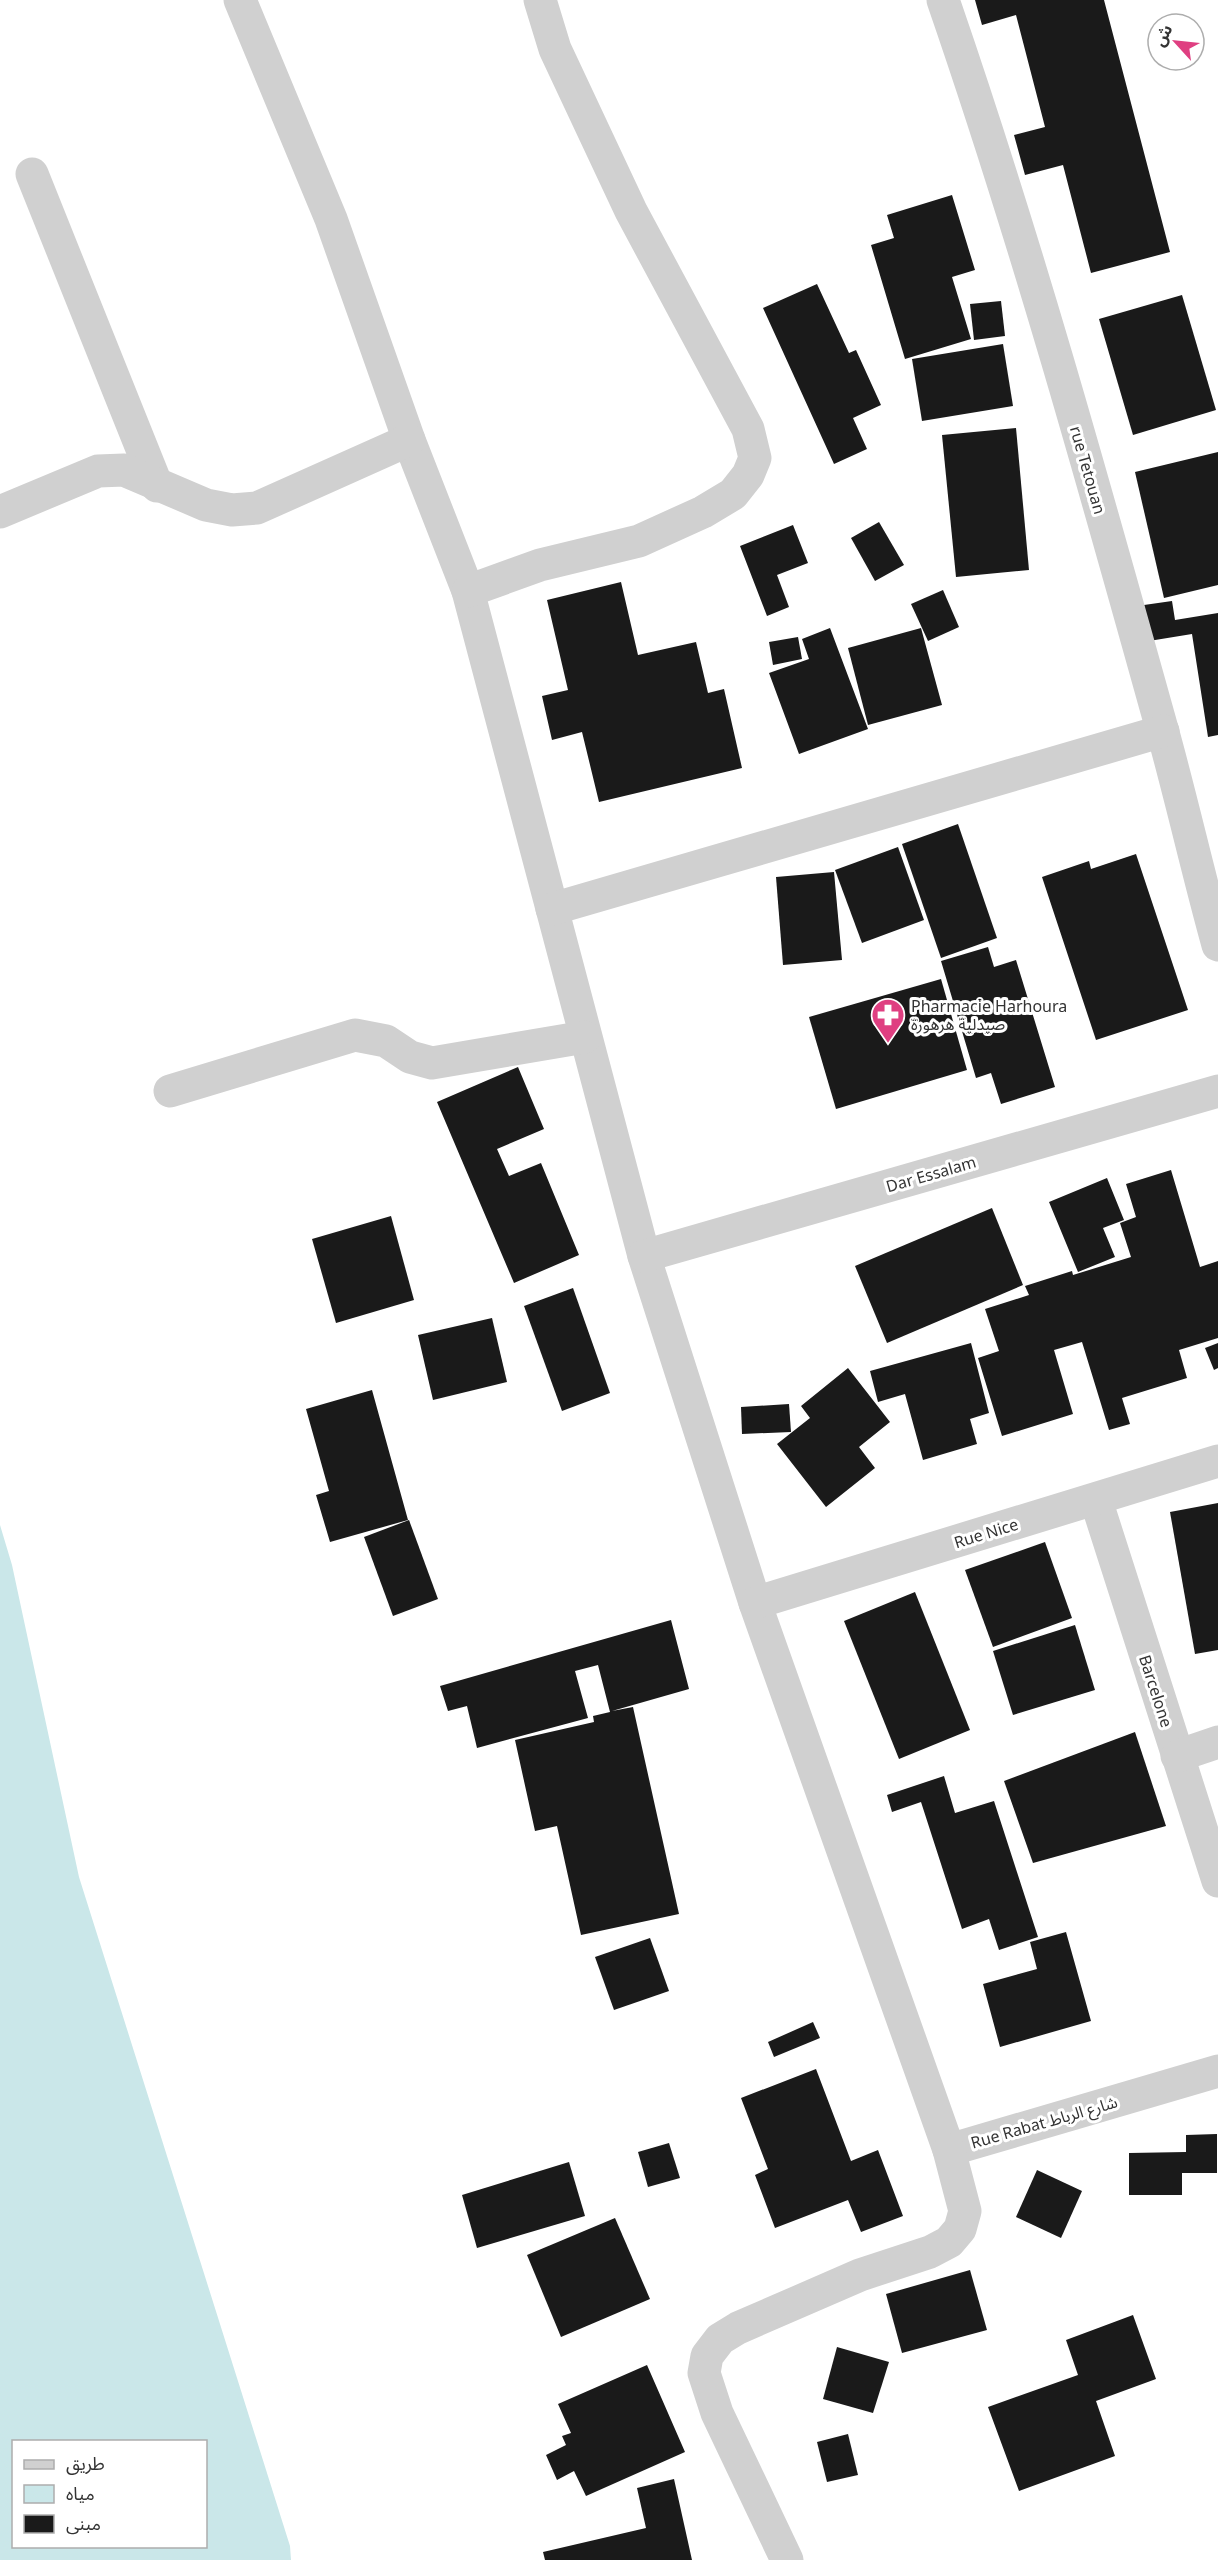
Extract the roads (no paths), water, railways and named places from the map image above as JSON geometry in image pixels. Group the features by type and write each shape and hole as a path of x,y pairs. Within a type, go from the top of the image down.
{"street":[{"name":"Rue Rabat شارع الرباط","path":"240,0 331,219 409,440 468,591 644,1256 754,1604 923,2071 949,2150 1218,2071"},
{"path":"468,591 540,565 639,541 703,512 732,494 748,476 755,458 748,429 616,178 555,49 540,0"},
{"name":"rue Tetouan","path":"943,0 989,133 1046,319 1163,731 1218,945"},
{"path":"32,174 157,486"},
{"path":"0,512 98,471 124,470 206,505 232,510 257,508 409,440"},
{"path":"552,909 1163,731"},
{"path":"170,1091 355,1035 386,1041 410,1057 432,1063 585,1037"},
{"name":"Dar Essalam","path":"644,1256 1218,1091"},
{"name":"Rue Nice","path":"754,1604 1218,1461"},
{"name":"Barcelone","path":"1096,1500 1218,1881"},
{"path":"1177,1756 1218,1742"},
{"path":"787,2560 717,2413 704,2373 707,2356 720,2339 738,2328 860,2275 930,2252 949,2242 960,2229 965,2211 949,2150"}],"water":[{"path":"0,1525 12,1565 79,1877 290,2546 291,2560 0,2560"}],"place":[{"name":"Pharmacie Harhoura صيدلية هرهورة","path":"888,1044"}]}
